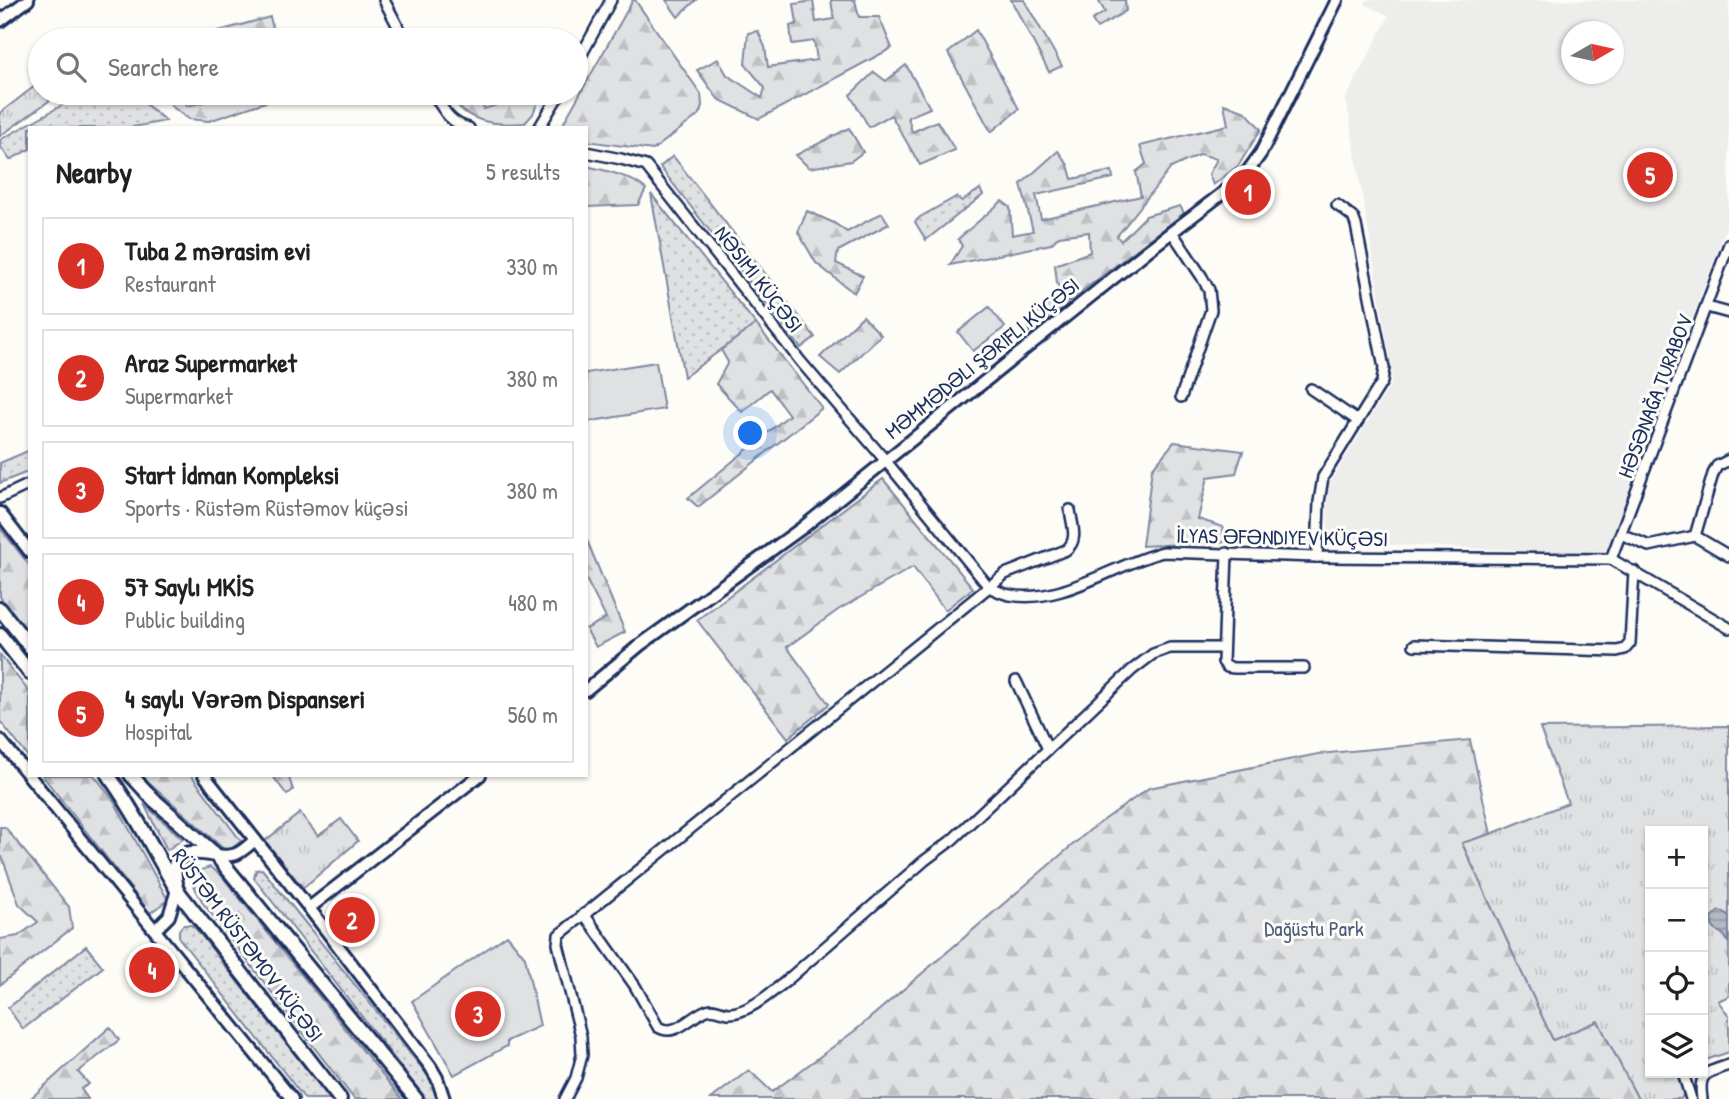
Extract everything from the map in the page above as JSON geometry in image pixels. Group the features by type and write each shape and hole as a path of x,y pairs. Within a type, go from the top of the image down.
{"main road":[{"path":"0,609 28,644"},
{"path":"0,635 28,670"},
{"name":"RÜSTƏM RÜSTƏMOV KÜÇƏSI","path":"110,777 137,818 177,890 340,1099"},
{"name":"RÜSTƏM RÜSTƏMOV KÜÇƏSI","path":"133,777 153,799 216,855 416,1099"},
{"path":"177,890 174,866 179,857 196,851 216,855"}],"street":[{"path":"0,21 28,0"},
{"path":"384,0 399,28"},
{"path":"588,43 611,0"},
{"name":"MƏMMƏDƏLI ŞƏRIFLI KÜÇƏSI","path":"588,688 640,645 802,528 1232,186 1248,171 1261,153 1337,0"},
{"path":"440,105 453,122 464,126"},
{"path":"540,126 553,105"},
{"name":"NƏSIMI KÜÇƏSI","path":"588,152 646,166 801,362 885,460"},
{"path":"1317,557 1319,502 1323,477 1382,382 1384,368 1356,225 1353,217 1337,205"},
{"path":"1172,232 1209,290 1211,310 1181,397"},
{"name":"HƏSƏNAĞA TURABOV","path":"1611,559 1729,244"},
{"path":"1707,307 1729,313"},
{"path":"1311,389 1358,421"},
{"path":"885,460 989,587"},
{"path":"1695,536 1713,474 1717,466 1729,460"},
{"path":"0,498 28,485"},
{"path":"565,1099 576,1078 582,1055 581,1036 558,944 559,935 1005,574 1066,550 1074,539 1070,510"},
{"path":"0,513 28,549"},
{"path":"1621,534 1649,546 1695,536 1729,556"},
{"name":"İLYAS ƏFƏNDIYEV KÜÇƏSI","path":"989,587 1008,595 1050,594 1145,556 1177,552 1317,557 1611,559 1729,628"},
{"path":"1227,553 1223,662 1227,667 1304,668"},
{"path":"1414,645 1617,651 1625,649 1630,643 1634,571"},
{"path":"584,914 635,986 658,1027 673,1031 706,1010 737,1012 761,1001 785,982 924,861 952,840 1153,653 1170,648 1223,648"},
{"path":"1016,681 1048,749"},
{"path":"0,740 28,774"},
{"path":"30,777 292,1099"},
{"path":"206,777 430,1066 444,1099"},
{"path":"309,908 477,777"},
{"path":"216,855 237,855 255,840"},
{"path":"155,930 169,916 177,890"},
{"path":"1702,1099 1701,1085 1705,1074 1729,1065"},
{"path":"1685,1078 1690,1099"}],"shaded area":[{"path":"1367,0 1729,0 1729,220 1605,554 1328,542 1327,487 1391,384 1392,372 1346,98 1389,16 1365,4"},
{"path":"1719,911 1729,916 1729,944 1721,933 1714,929 1712,923 1712,918"}],"green space":[{"path":"635,0 701,94 700,114 653,150 588,141 588,126 565,126 564,122 574,105 588,105 588,80"},
{"path":"666,0 696,0 678,17"},
{"path":"831,0 855,0 859,17 879,17 892,48 759,119 718,99 697,70 718,59 727,75 762,98 765,88 745,64 748,33 758,31 765,47 768,67 817,60 814,41 792,44 790,26 797,24 794,4 813,1 816,22 834,19"},
{"path":"1011,0 1024,0 1062,66 1049,72"},
{"path":"1098,0 1125,0 1126,11 1097,28 1092,20 1105,12"},
{"path":"270,17 273,28 230,28"},
{"path":"976,30 1019,109 991,132 948,53"},
{"path":"906,65 930,108 908,117 912,132 937,121 955,150 920,165 891,115 869,127 850,95 874,72 886,81"},
{"path":"28,91 28,105 43,105 0,136 0,113"},
{"path":"1224,104 1246,112 1261,129 1238,166 1213,185 1209,174 1217,159 1201,154 1171,168 1117,236 1121,241 1146,216 1180,206 1184,213 1029,332 1028,321 1061,295 1055,265 1090,252 1089,232 1059,236 1051,244 950,265 962,246 958,239 1002,201 1010,207 1012,235 1033,231 1021,184 1058,151 1068,165 1072,179 1112,171 1113,178 1036,195 1041,219 1141,196 1136,172 1146,164 1140,146 1228,125"},
{"path":"63,105 147,105 166,121 139,126 28,126 28,150 10,160 0,146 0,140"},
{"path":"256,105 209,121 189,119 171,106"},
{"path":"458,105 482,105 484,109 496,105 536,105 525,123 508,124 481,120"},
{"path":"849,128 863,152 851,161 809,168 796,155"},
{"path":"673,156 815,337 801,348 660,167"},
{"path":"588,166 625,177 646,189 638,205 588,207"},
{"path":"980,189 983,195 926,240 915,222 920,217 956,197 962,201"},
{"path":"651,194 756,324 684,377"},
{"path":"807,211 847,232 882,213 889,224 838,251 836,263 863,276 854,293 816,263 798,232"},
{"path":"989,307 1005,327 973,351 958,332"},
{"path":"863,316 881,335 840,374 820,357"},
{"path":"756,324 822,408 698,507 688,498 789,415 770,389 742,412 716,384 728,362 721,350"},
{"path":"656,362 664,409 588,422 588,373"},
{"path":"1174,442 1243,451 1236,473 1208,477 1198,519 1223,527 1224,542 1142,546 1152,469"},
{"path":"28,451 28,472 0,483 0,463"},
{"path":"883,479 973,588 945,610 913,567 838,610 787,647 829,704 788,738 697,620"},
{"path":"0,528 28,563 28,632 0,597"},
{"path":"588,543 625,632 596,647 588,628 606,618 588,583"},
{"path":"0,655 28,690 28,756 0,721"},
{"path":"1729,726 1729,996 1718,1001 1729,1016 1729,1052 1708,1059 1708,826 1645,826 1645,1078 1680,1078 1683,1086 1681,1099 1638,1099 1598,1021 1553,1040 1462,843 1568,803 1540,728"},
{"name":"Dağüstu Park","path":"1470,740 1491,834 1462,843 1553,1040 1598,1021 1638,1099 711,1099 749,1070 772,1092 857,1029 1090,830 1149,788 1318,754"},
{"path":"44,777 96,777 114,801 168,900 150,913"},
{"path":"143,777 193,777 241,841 227,852"},
{"path":"274,777 289,777 293,790 287,795"},
{"path":"144,804 183,839 167,850"},
{"path":"300,813 318,836 341,819 358,841 303,888 265,841"},
{"path":"0,827 5,827 69,907 72,928 0,985 0,939 18,936 38,922 19,904 2,857 0,858"},
{"path":"210,867 221,875 402,1099 354,1099 203,903 192,882 195,872"},
{"path":"262,869 434,1083 438,1099 426,1099 254,878 256,870"},
{"path":"183,925 191,925 196,929 330,1099 305,1099 179,938 179,930"},
{"path":"507,935 525,957 540,1026 507,1041 507,1046 454,1075 412,1001"},
{"path":"86,946 103,967 23,1029 8,1008"},
{"path":"110,1027 119,1040 78,1072 89,1084 81,1089 88,1099 30,1099"}],"place":[{"name":"4 saylı Vərəm Dispanseri","path":"1650,175"},
{"name":"Tuba 2 mərasim evi","path":"1248,192"},
{"name":"Araz Supermarket","path":"352,920"},
{"name":"57 Saylı MKİS","path":"152,970"},
{"name":"Start İdman Kompleksi","path":"478,1014"}]}
